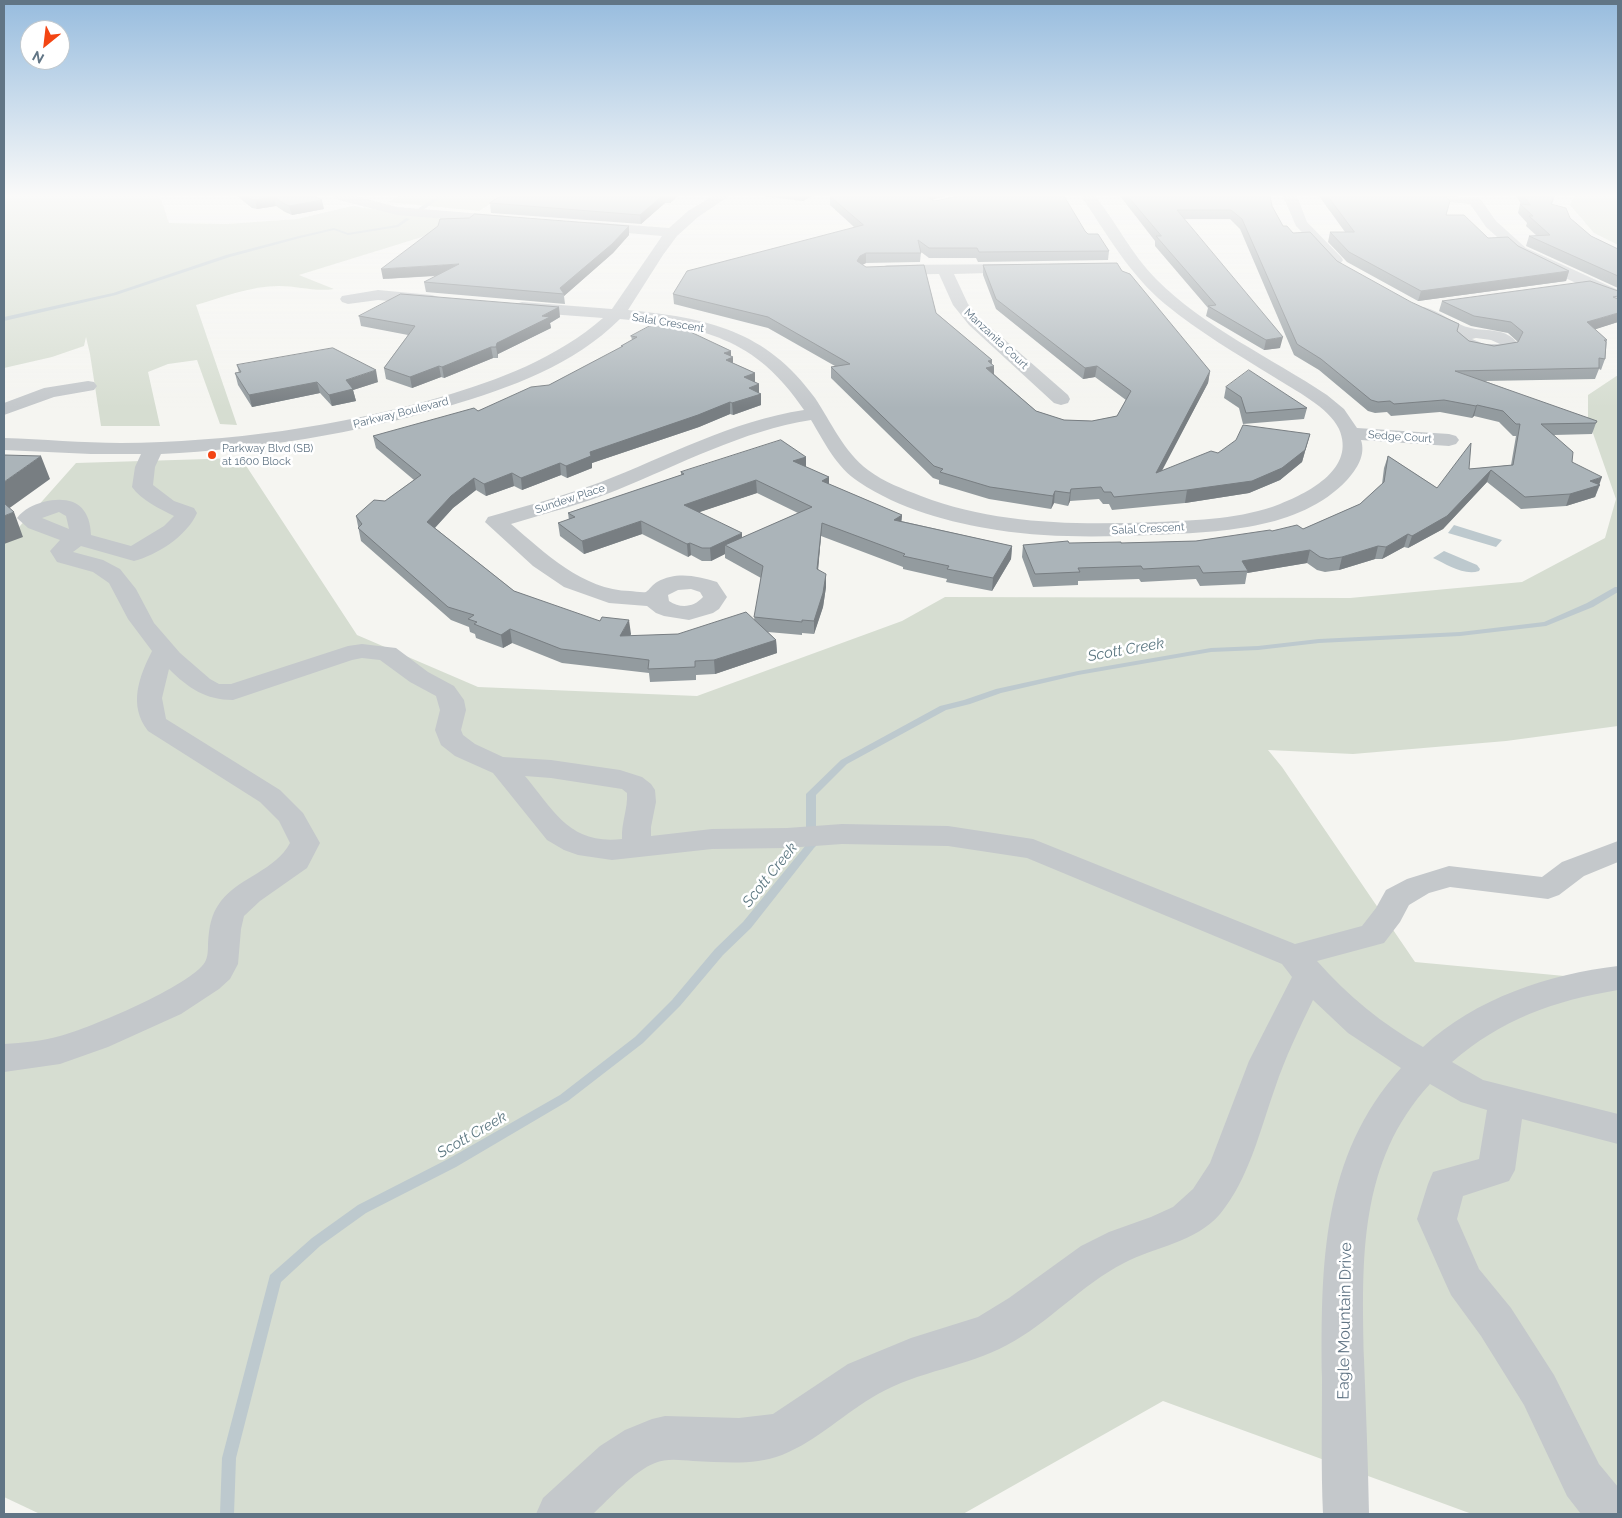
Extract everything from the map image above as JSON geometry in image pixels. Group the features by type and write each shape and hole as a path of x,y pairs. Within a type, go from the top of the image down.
{"street":[{"name":"Parkway Boulevard","path":"4,444 102,449 220,444 294,436 366,422 438,404 491,387 538,367 587,339 614,315 648,267"},
{"path":"1137,267 1178,306 1326,405 1345,423 1351,433"},
{"path":"1342,267 1349,271"},
{"path":"1554,267 1618,296"},
{"path":"875,270 1031,268"},
{"name":"Manzanita Court","path":"945,270 961,305 975,322 1061,399"},
{"path":"1559,288 1589,284"},
{"path":"348,299 378,295 452,302"},
{"path":"1448,304 1415,308 1470,334"},
{"name":"Salal Crescent","path":"502,306 614,315 689,324 744,341 777,364 816,414 848,463 862,475 885,488 923,505 967,518 1028,528 1066,532 1205,526 1254,519 1276,513 1308,500 1339,478 1351,457 1351,433"},
{"path":"4,410 50,392 88,386"},
{"name":"Sundew Place","path":"656,599 617,598 572,582 541,561 496,522 606,487 747,430 783,418 816,414"},
{"name":"Sedge Court","path":"1351,433 1449,440"},
{"path":"154,448 145,467 142,487 167,504 182,510 186,513 184,518 170,533 134,554 80,538 64,547 61,551 65,557 96,566 112,574 123,586 141,620 182,668 209,689 220,692 232,692 348,653 362,651 387,654 419,677 445,691 451,700 453,710 448,730 451,739 465,750 499,765 620,779 632,783 641,790 642,802 636,827 637,847"},
{"path":"4,1058 37,1055 90,1039 164,1007 204,984 218,970 223,956 229,914 237,904 296,861 302,851 305,843 300,829 274,799 220,767 201,752 160,728 154,722 150,714 150,699 154,674 164,649"},
{"path":"499,765 557,833 574,843 597,849 612,850 712,839 786,838 842,834 948,836 1033,849 1301,966 1360,1024 1474,1092 1618,1128"},
{"path":"559,1514 620,1461 651,1441 687,1438 741,1441 772,1436 803,1421 862,1380 926,1353 990,1333 1021,1314 1082,1266 1114,1248 1151,1236 1182,1222 1204,1204 1218,1186 1282,1028 1301,966 1373,935 1389,914 1396,898 1418,886 1449,876 1548,888 1573,869 1618,851"},
{"name":"Eagle Mountain Drive","path":"1346,1514 1344,1272 1350,1211 1363,1163 1378,1127 1406,1085 1456,1038 1471,1028 1522,1001 1564,988 1618,978"},
{"path":"1507,1101 1496,1170 1447,1184 1437,1219 1465,1282 1496,1322 1539,1390 1583,1480 1611,1514"}],"shaded area":[{"path":"4,267 325,267 299,275 334,289 320,290 269,286 237,292 196,305 237,425 220,424 197,360 168,364 148,372 160,426 101,426 86,337 84,346 52,357 4,368"},
{"path":"1618,375 1618,726 1506,741 1353,754 1268,750 1282,767 1415,962 1618,981 1618,1514 1472,1514 1163,1401 963,1514 40,1514 4,1497 4,544 76,463 241,458 357,635 478,687 697,696 902,621 945,597 1350,598 1522,582 1605,538 1616,499 1588,419 1588,395"},
{"path":"1454,525 1502,540 1496,547 1448,533"},
{"path":"1444,551 1477,565 1480,569 1479,571 1461,571 1433,558"}],"building":[{"path":"384,267 415,267 381,269"},
{"path":"453,267 585,267 560,288 564,294 424,282"},
{"path":"703,267 924,267 936,313 992,360 988,361 994,366 986,368 1036,411 1064,420 1092,421 1117,416 1131,391 1097,366 1085,368 996,299 984,267 1119,267 1122,271 1130,274 1210,371 1156,473 1211,451 1218,453 1236,440 1243,425 1310,434 1305,450 1282,468 1252,481 1114,497 1111,492 1104,492 1101,487 1071,489 1070,493 1055,491 1053,496 990,487 940,472 943,469 934,466 831,367 850,364 768,317 673,294 687,271"},
{"path":"1183,267 1224,267 1283,337 1266,340 1208,306 1216,305"},
{"path":"1263,267 1348,267 1411,302 1459,324 1457,331 1469,341 1494,346 1518,342 1523,332 1511,322 1474,316 1442,301 1590,281 1618,291 1618,296 1613,297 1618,299 1618,313 1587,322 1607,340 1604,340 1606,342 1605,359 1599,358 1599,368 1455,371 1597,421 1596,423 1541,424 1573,452 1572,462 1602,477 1590,481 1600,485 1570,494 1525,497 1491,470 1447,516 1412,536 1408,534 1386,547 1378,546 1342,557 1328,559 1320,557 1310,550 1242,561 1248,571 1203,573 1199,566 1143,569 1141,566 1078,568 1080,572 1035,574 1023,545 1068,541 1069,543 1121,543 1196,541 1272,531 1297,525 1303,529 1360,504 1384,482 1388,456 1437,488 1471,443 1469,469 1513,465 1520,424 1516,424 1503,411 1444,400 1394,404 1390,401 1378,402 1371,400 1321,359 1297,344"},
{"path":"1376,267 1561,267 1569,271 1421,291"},
{"path":"1598,267 1618,267 1618,276"},
{"path":"401,294 559,307 542,316 550,317 497,343 496,347 491,347 442,367 439,366 410,377 384,368 415,326 359,316"},
{"path":"663,319 731,351 724,353 733,357 726,360 755,373 744,377 759,384 749,388 761,394 730,402 590,452 591,456 566,466 560,463 521,478 512,473 484,484 474,478 451,496 427,522 514,591 600,621 602,617 629,620 620,636 678,634 746,612 776,640 714,660 695,661 695,667 648,669 649,660 561,649 510,629 501,635 474,624 477,622 468,619 474,615 448,607 358,528 362,524 356,516 374,500 385,501 421,475 373,436 474,408 478,411 531,387 549,385 623,346 621,346 637,337 631,336"},
{"path":"333,348 376,370 346,380 353,389 329,395 317,382 249,395 235,373 241,372 237,365"},
{"path":"1249,370 1307,408 1246,413 1241,397 1226,387"},
{"path":"781,440 806,457 793,461 829,477 822,481 902,515 894,520 1012,546 993,578 947,569 949,566 903,556 905,554 822,523 817,569 826,574 823,593 814,621 802,620 802,622 754,617 763,566 725,545 812,507 756,480 684,505 742,533 710,548 687,544 641,521 582,541 558,523 575,517 568,513 684,474 681,472"},
{"path":"4,455 41,456 4,482"},
{"path":"4,503 14,512 4,516"}],"waterway":[{"path":"4,319 114,294 195,267"},
{"name":"Scott Creek","path":"227,1514 229,1458 275,1279 316,1242 362,1209 452,1163 564,1098 639,1040 676,1003 719,952 747,925 811,846 811,794 844,762 943,708 999,691 1078,673 1211,650 1258,648 1319,641 1460,634 1546,624 1590,605 1618,589"}],"place":[{"name":"Parkway Blvd (SB) at 1600 Block","path":"212,455"}]}
